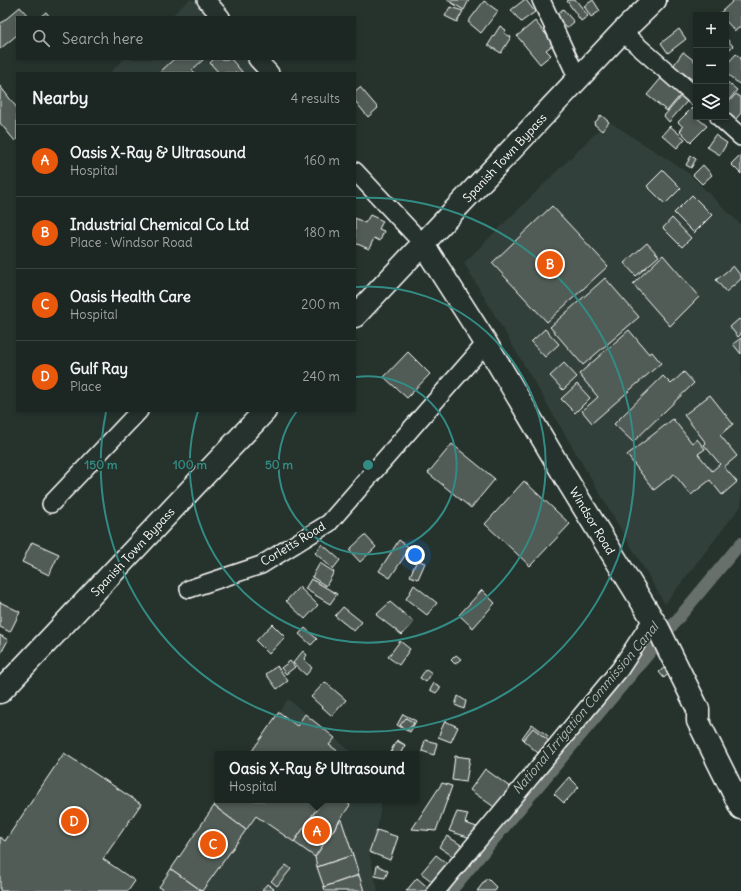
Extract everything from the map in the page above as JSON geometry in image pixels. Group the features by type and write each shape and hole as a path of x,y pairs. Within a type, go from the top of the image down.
{"main road":[{"name":"Spanish Town Bypass","path":"356,315 622,32 655,0"},
{"name":"Windsor Road","path":"423,244 486,343 655,624 698,710 698,720 741,808"},
{"name":"Spanish Town Bypass","path":"0,692 264,412"}],"street":[{"path":"206,0 220,16"},
{"path":"541,0 578,79"},
{"path":"622,32 693,94"},
{"path":"259,60 269,72"},
{"path":"722,120 741,136"},
{"path":"357,176 423,244"},
{"name":"Corletts Road","path":"189,589 261,565 329,523 486,343"},
{"path":"51,504 138,412"},
{"path":"436,891 620,669 655,624"}],"shaded area":[{"path":"189,0 197,0 212,16 171,16"},
{"path":"123,60 253,60 264,72 110,72"},
{"path":"608,121 687,172 741,225 741,506 665,604 464,263"},
{"path":"288,699 350,751 252,751"},
{"path":"217,803 382,803 377,830 369,852 378,891 156,891"}],"building":[{"path":"447,0 469,0 464,10"},
{"path":"526,0 535,12 521,22 511,10"},
{"path":"576,0 588,16 581,21 567,1"},
{"path":"593,0 600,11 591,17 584,6"},
{"path":"734,0 741,0 741,26 735,31 729,24 729,12 721,12"},
{"path":"484,1 498,11 481,33 468,22"},
{"path":"20,7 28,16 16,16 16,36 0,49 0,24"},
{"path":"450,7 463,11 457,22 445,16"},
{"path":"563,9 574,22 567,28 555,16"},
{"path":"46,12 49,16 41,16"},
{"path":"535,21 554,44 546,50 551,55 540,64 517,36"},
{"path":"500,26 506,30 504,33 511,37 501,53 488,45"},
{"path":"679,29 686,39 668,53 661,43"},
{"path":"729,41 733,46 729,50"},
{"path":"683,52 693,60 693,80 673,66"},
{"path":"736,54 741,58 741,82 739,84 729,76 729,62"},
{"path":"173,60 203,60 192,70 194,72 160,72"},
{"path":"213,60 232,60 242,72 218,72 210,63"},
{"path":"663,76 683,92 667,111 647,95"},
{"path":"729,83 737,90 729,100"},
{"path":"0,86 16,107 15,141 0,123"},
{"path":"360,87 378,108 368,117 356,102 356,90"},
{"path":"683,94 689,99 669,122 664,116"},
{"path":"736,94 741,98 741,113 734,121 729,117 729,102"},
{"path":"692,108 693,120 700,120 707,126 691,142 680,131 683,127 678,122"},
{"path":"601,115 609,122 602,131 594,124"},
{"path":"670,126 685,139 677,148 662,135"},
{"path":"715,135 727,143 720,155 707,147"},
{"path":"741,154 741,174 731,164"},
{"path":"691,156 696,159 691,168 686,165"},
{"path":"703,165 712,175 702,184 693,175"},
{"path":"663,170 681,188 665,204 647,186"},
{"path":"692,195 712,215 694,233 674,213"},
{"path":"552,206 608,266 547,322 492,263"},
{"path":"370,215 383,221 379,229 384,231 380,241 374,238 369,249 356,243 356,218 365,223"},
{"path":"672,218 691,238 682,247 663,228"},
{"path":"647,243 659,256 636,276 624,263"},
{"path":"663,255 699,297 670,326 633,284"},
{"path":"733,266 741,276 741,279 726,292 716,280"},
{"path":"605,278 639,317 583,365 550,327"},
{"path":"739,319 741,322 741,334 738,337 730,327"},
{"path":"545,329 559,344 545,357 531,342"},
{"path":"629,330 649,354 652,352 661,363 592,423 582,411 598,397 579,374"},
{"path":"741,338 741,354 733,344"},
{"path":"408,352 430,374 407,398 384,377"},
{"path":"564,363 577,377 563,390 550,376"},
{"path":"684,372 694,383 633,442 614,424 663,376 671,384"},
{"path":"577,384 590,398 575,413 561,399"},
{"path":"710,395 733,424 720,435 737,456 724,467 737,482 722,495 710,480 691,495 674,474 654,490 627,455 673,419 692,443 697,439 705,449 698,454 712,471 720,464 704,445 706,443 684,415"},
{"path":"452,444 495,479 471,508 428,473"},
{"path":"524,481 570,524 530,566 485,524"},
{"path":"365,535 376,547 360,562 349,550"},
{"path":"399,540 410,548 390,578 379,571"},
{"path":"32,542 59,554 49,575 22,562"},
{"path":"322,544 340,560 333,569 315,553"},
{"path":"417,560 425,563 418,579 410,576"},
{"path":"320,563 334,572 326,586 312,577"},
{"path":"311,579 337,594 330,604 305,589"},
{"path":"414,585 437,603 427,615 406,599"},
{"path":"299,587 318,605 305,619 286,601"},
{"path":"482,590 495,603 473,628 459,615"},
{"path":"0,602 20,612 10,632 0,627"},
{"path":"390,602 414,622 402,635 376,615"},
{"path":"343,607 362,622 354,631 335,616"},
{"path":"272,624 285,637 269,654 256,641"},
{"path":"305,628 317,639 311,645 299,634"},
{"path":"0,635 8,640 0,655"},
{"path":"400,641 410,649 399,665 388,657"},
{"path":"303,651 307,655 304,659 312,668 306,675 293,663"},
{"path":"456,655 461,659 455,664 451,660"},
{"path":"290,661 295,667 286,674 281,668"},
{"path":"277,666 288,681 277,689 266,674"},
{"path":"665,667 670,672 664,678 659,672"},
{"path":"426,669 432,673 426,682 420,678"},
{"path":"325,682 346,700 332,716 311,697"},
{"path":"434,683 441,687 436,693 430,690"},
{"path":"458,696 466,701 464,709 455,705"},
{"path":"279,712 297,726 305,714 335,738 329,745 338,751 252,751"},
{"path":"403,714 416,721 410,732 397,725"},
{"path":"406,718 414,723 407,731 400,725"},
{"path":"445,721 458,727 451,742 438,737"},
{"path":"532,724 548,736 538,750 522,738"},
{"path":"533,728 549,741 538,753 523,740"},
{"path":"397,740 405,745 402,751 391,751"},
{"path":"425,740 437,743 434,755 422,751"},
{"path":"397,741 405,745 402,751 392,751"},
{"path":"64,753 141,804 103,859 135,881 128,891 0,891 0,837 5,841"},
{"path":"455,756 470,758 466,782 452,780"},
{"path":"485,769 510,787 497,809 470,790"},
{"path":"569,777 579,787 564,803 554,794"},
{"path":"442,783 452,786 436,831 412,829"},
{"path":"216,803 321,803 294,842 256,816 246,830 214,806"},
{"path":"321,803 347,803 350,805 315,857 294,842"},
{"path":"214,806 246,830 202,891 171,869"},
{"path":"457,812 468,814 465,823 480,828 474,839 449,831"},
{"path":"341,819 353,855 317,867 315,857"},
{"path":"377,830 398,837 390,860 369,852"},
{"path":"447,836 466,848 457,859 439,847"},
{"path":"353,855 359,875 324,887 317,867"},
{"path":"436,855 449,865 434,883 421,873"},
{"path":"286,865 291,869 277,886 271,881"},
{"path":"377,865 388,871 385,878 375,876"},
{"path":"171,869 202,891 166,891 159,887"},
{"path":"359,875 364,891 325,891 324,887"},
{"path":"417,878 432,891 406,891"},
{"path":"487,878 497,888 495,891 477,891"},
{"path":"267,884 274,889 272,891 262,890"}],"waterway":[{"name":"National Irrigation Commission Canal","path":"451,891 741,543"}],"place":[{"name":"Industrial Chemical Co Ltd","path":"550,264"},
{"name":"Gulf Ray","path":"74,821"},
{"name":"Oasis X-Ray & Ultrasound","path":"317,831"},
{"name":"Oasis Health Care","path":"213,844"}]}
